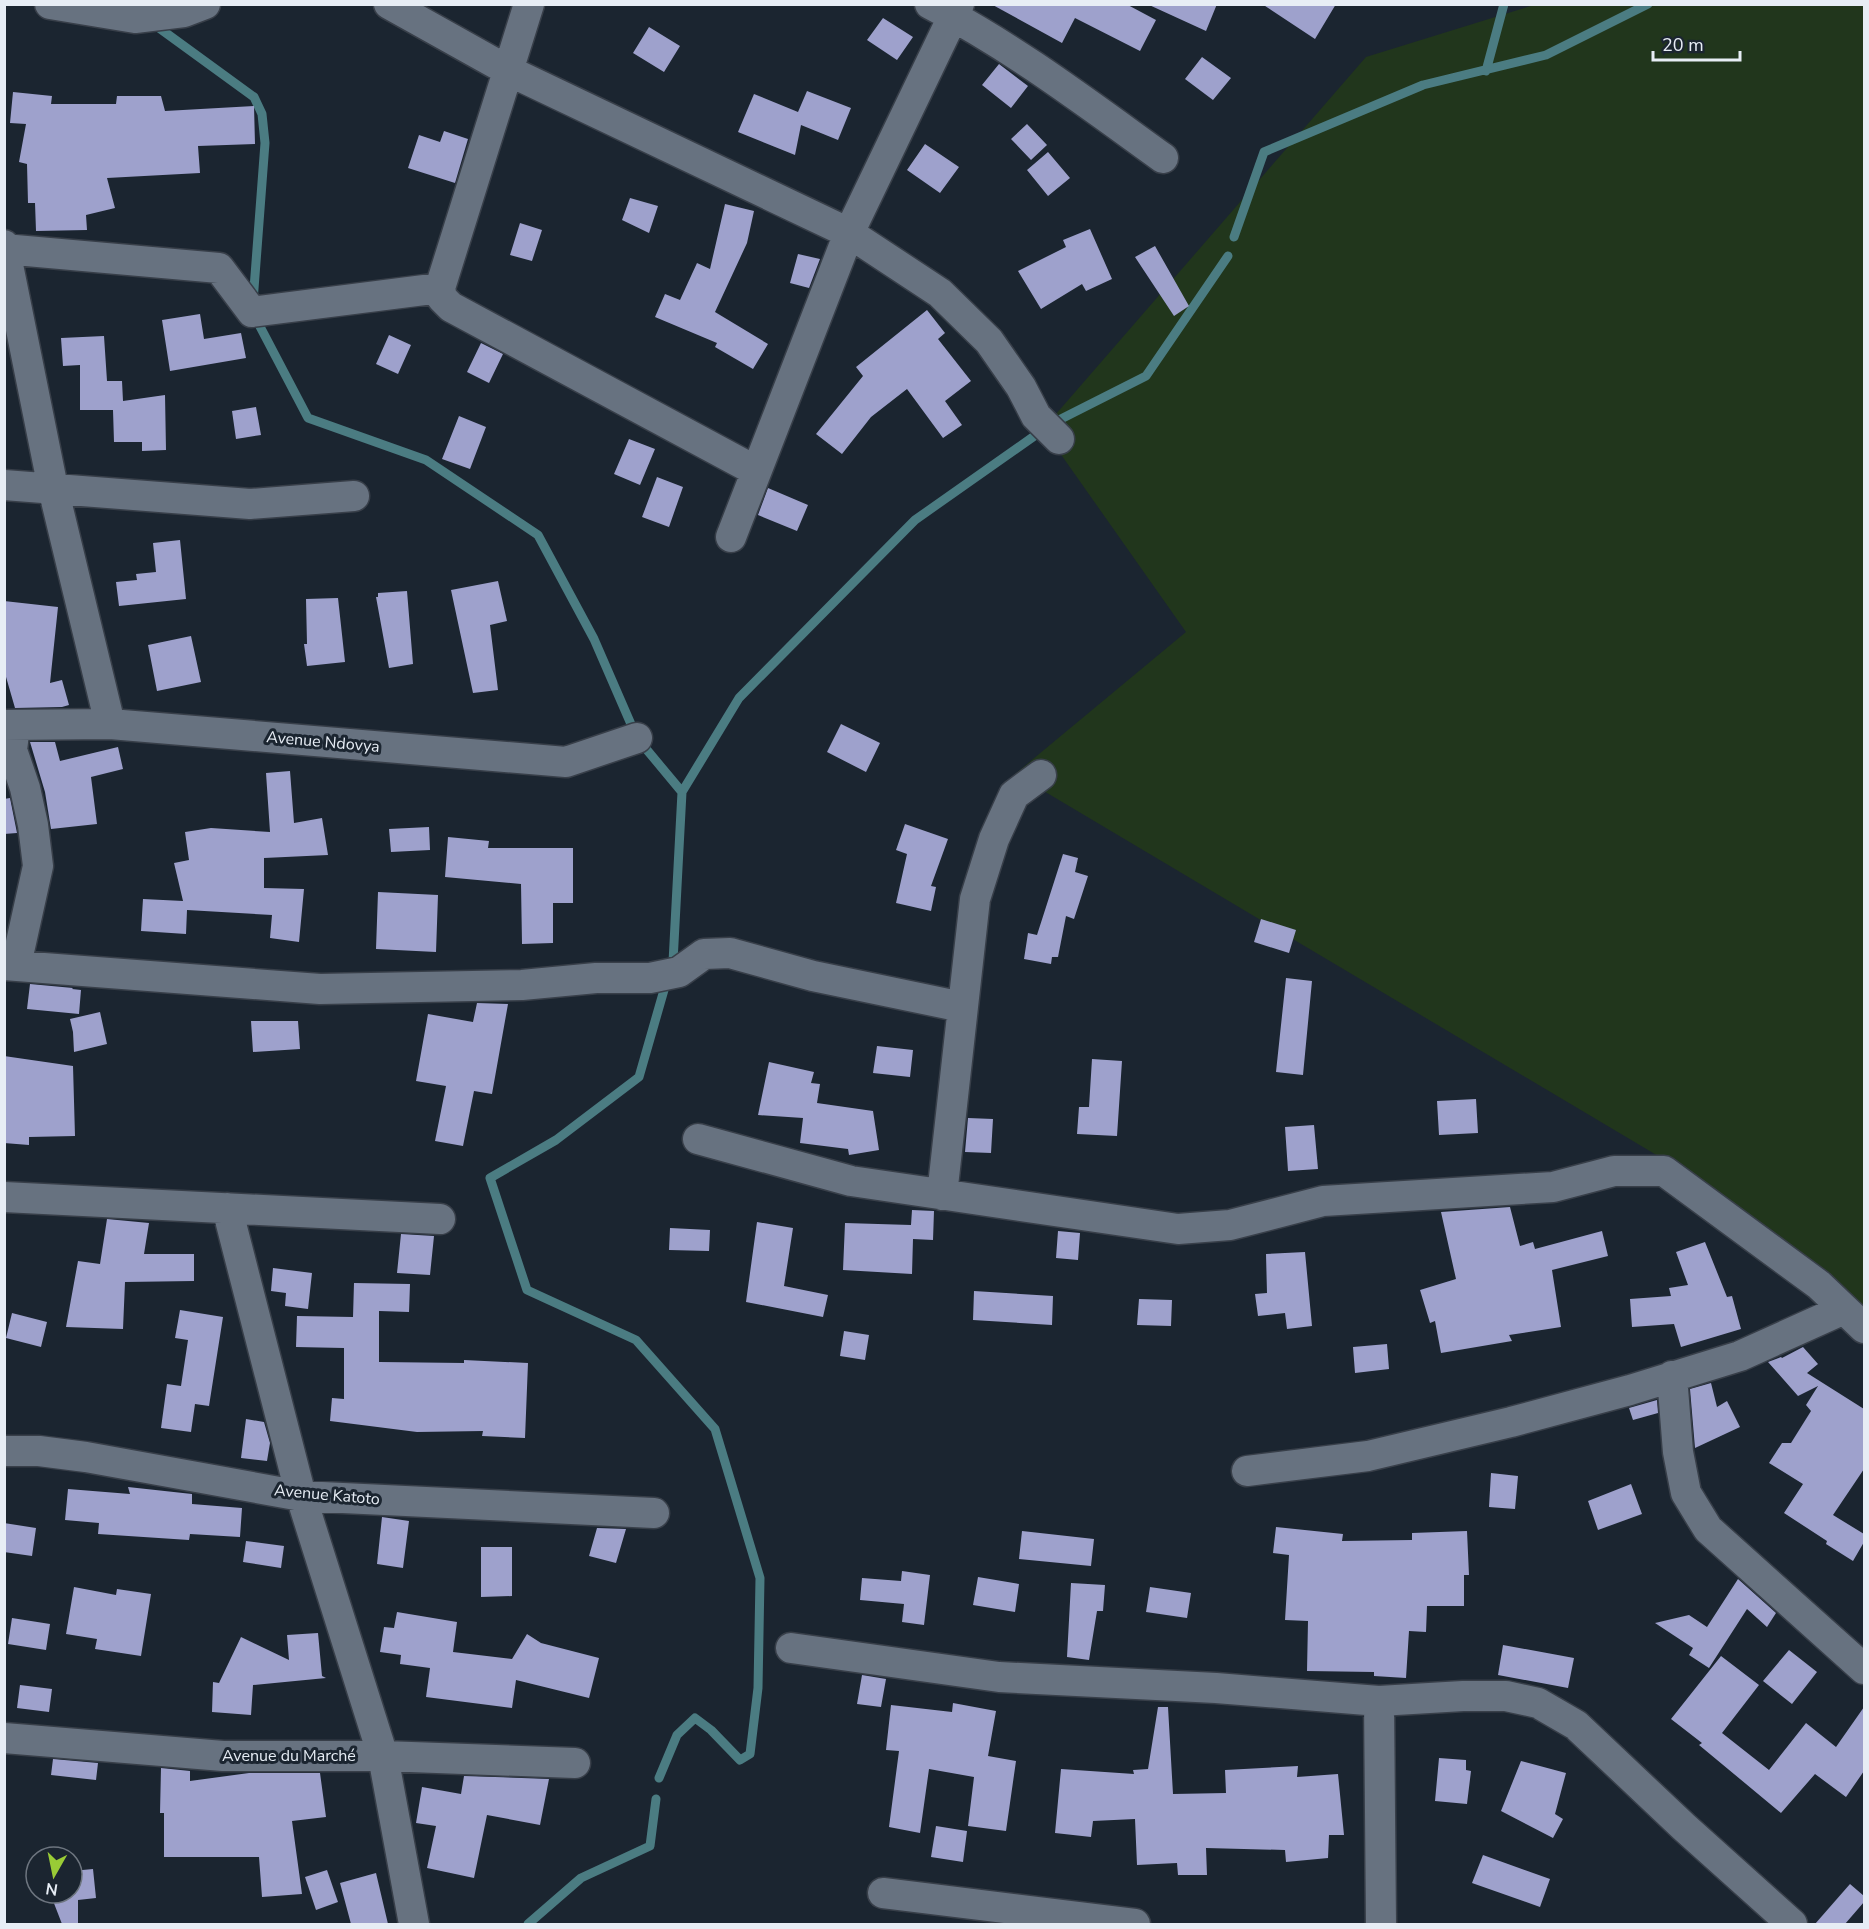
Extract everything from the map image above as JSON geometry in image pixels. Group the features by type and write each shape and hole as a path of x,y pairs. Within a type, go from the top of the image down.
{"street":[{"path":"50,4 135,18 184,12 205,4"},
{"path":"389,4 509,71 849,233 940,293 989,341 1021,387 1036,416 1059,440"},
{"path":"529,4 441,288 442,298 451,308 756,471"},
{"path":"731,537 849,233 947,9 1053,78 1163,158"},
{"path":"110,724 52,488 5,248 219,268 252,312 441,288"},
{"path":"4,485 250,504 354,496"},
{"name":"Avenue Ndovya","path":"10,726 110,724 566,762 637,738"},
{"path":"10,726 12,750 25,788 33,825 38,866 10,965 332,989 522,985 596,978 650,978 679,972 704,954 729,953 813,976 962,1006"},
{"path":"942,1195 975,899 994,839 1014,795 1041,775"},
{"path":"698,1139 851,1181 1178,1230 1230,1225 1323,1201 1553,1186 1614,1171 1664,1171 1819,1285 1854,1319 1740,1356 1511,1422 1368,1456 1247,1471"},
{"path":"4,1197 440,1220"},
{"path":"227,1208 301,1496 383,1756 414,1924"},
{"path":"1672,1376 1678,1452 1686,1493 1708,1529 1864,1669"},
{"name":"Avenue Katoto","path":"4,1451 39,1451 86,1457 301,1496 654,1512"},
{"path":"790,1648 999,1677 1216,1688 1379,1701 1451,1696 1506,1696 1538,1703 1576,1725 1684,1827 1792,1924"},
{"path":"1379,1701 1381,1924"},
{"name":"Avenue du Marché","path":"4,1738 223,1756 383,1756 575,1763"},
{"path":"883,1893 1135,1924"}],"green space":[{"path":"1534,5 1864,5 1864,1334 1680,1169 1015,774 1186,632 1043,429 1366,57"}],"building":[{"path":"991,4 1126,4 1156,20 1140,51 1075,18 1062,43"},
{"path":"1147,4 1217,4 1206,31"},
{"path":"1262,4 1336,4 1315,39"},
{"path":"883,18 913,37 897,60 867,40"},
{"path":"649,27 680,46 664,72 633,53"},
{"path":"1202,57 1231,78 1213,100 1185,79"},
{"path":"999,64 1028,86 1011,108 982,85"},
{"path":"807,91 851,108 838,140 801,125 795,155 738,132 754,94 798,112"},
{"path":"13,92 52,96 51,104 116,104 117,96 161,96 165,111 254,106 255,144 198,146 200,173 107,178 115,208 86,215 87,230 36,231 35,203 28,203 27,164 19,162 26,124 10,123"},
{"path":"1027,124 1047,145 1031,160 1011,139"},
{"path":"444,131 468,139 455,183 408,168 419,135 440,142"},
{"path":"925,144 959,167 940,193 907,170"},
{"path":"1048,152 1070,178 1048,196 1027,170"},
{"path":"630,198 658,206 649,233 622,220"},
{"path":"725,204 754,211 747,243 715,312 768,344 753,369 715,347 717,343 655,317 665,294 680,300 697,263 710,269"},
{"path":"520,223 542,230 532,261 510,255"},
{"path":"1090,229 1112,279 1086,291 1082,284 1041,309 1018,271 1066,247 1063,240"},
{"path":"1155,246 1189,306 1174,316 1135,257"},
{"path":"798,254 820,259 809,288 790,283"},
{"path":"927,310 945,333 938,339 971,381 945,401 962,425 943,438 907,389 871,417 842,454 816,434 863,376 856,367"},
{"path":"200,314 204,339 241,333 246,358 170,371 162,320"},
{"path":"389,335 411,345 398,374 376,364"},
{"path":"104,336 107,381 122,381 123,401 165,395 166,450 142,451 142,442 114,442 113,410 80,410 80,365 63,366 61,338"},
{"path":"481,343 503,354 489,383 467,372"},
{"path":"256,407 261,435 236,439 232,411"},
{"path":"459,416 486,427 470,469 442,459"},
{"path":"629,439 655,449 640,485 614,474"},
{"path":"657,477 683,487 669,527 642,517"},
{"path":"768,488 808,505 797,531 758,515"},
{"path":"180,540 186,599 119,606 116,582 137,580 136,574 156,572 153,543"},
{"path":"498,581 507,621 490,625 498,690 473,693 451,590"},
{"path":"407,591 413,664 389,668 376,597 378,593"},
{"path":"338,598 345,662 307,666 304,644 307,644 306,599"},
{"path":"4,601 58,607 50,683 62,680 69,705 15,708 4,670"},
{"path":"191,636 201,682 157,691 148,645"},
{"path":"841,724 880,743 866,772 827,752"},
{"path":"30,742 55,742 60,761 118,747 123,769 91,777 97,824 51,829 45,792"},
{"path":"290,771 294,823 322,818 328,855 264,858 264,888 304,889 299,942 270,938 272,915 187,910 186,934 141,931 143,899 183,901 174,863 189,860 185,832 211,828 270,832 266,773"},
{"path":"10,798 17,833 4,834 4,799"},
{"path":"905,824 948,839 931,886 936,887 931,911 896,903 907,854 896,850"},
{"path":"429,827 430,850 391,852 389,829"},
{"path":"448,837 489,841 488,848 573,848 573,903 553,903 553,943 522,944 521,884 445,877"},
{"path":"1063,854 1078,858 1075,872 1088,876 1074,919 1066,916 1058,957 1052,957 1051,964 1024,959 1028,933 1037,935"},
{"path":"378,892 438,895 436,952 376,949"},
{"path":"1261,919 1296,930 1289,953 1254,942"},
{"path":"1286,978 1312,981 1303,1075 1276,1072"},
{"path":"30,984 81,990 79,1014 27,1009"},
{"path":"477,1003 508,1004 492,1094 474,1091 463,1146 435,1141 446,1086 416,1081 428,1014 473,1022"},
{"path":"100,1012 107,1044 74,1052 70,1019"},
{"path":"251,1021 298,1021 300,1049 253,1052"},
{"path":"877,1046 913,1050 910,1077 873,1073"},
{"path":"4,1056 73,1066 75,1136 29,1137 29,1145 4,1143"},
{"path":"1092,1059 1122,1061 1117,1136 1077,1134 1079,1107 1089,1107"},
{"path":"769,1062 814,1072 811,1083 820,1084 817,1103 873,1111 879,1150 849,1155 848,1149 800,1143 803,1118 758,1115"},
{"path":"1476,1099 1478,1133 1439,1135 1437,1101"},
{"path":"968,1118 993,1119 991,1153 965,1152"},
{"path":"1314,1125 1318,1169 1288,1171 1285,1127"},
{"path":"1510,1207 1520,1246 1533,1242 1535,1249 1602,1231 1608,1256 1552,1270 1561,1327 1509,1335 1512,1341 1441,1353 1435,1321 1430,1323 1420,1290 1456,1279 1441,1212"},
{"path":"912,1210 934,1211 933,1240 913,1239 912,1274 843,1270 845,1223 911,1225"},
{"path":"107,1219 149,1223 144,1254 194,1254 194,1281 125,1282 123,1329 66,1327 78,1261 100,1264"},
{"path":"757,1222 793,1228 784,1286 828,1295 823,1317 746,1302"},
{"path":"670,1228 710,1230 709,1251 669,1250"},
{"path":"1058,1231 1080,1233 1078,1260 1056,1258"},
{"path":"401,1234 434,1236 430,1275 397,1273"},
{"path":"1705,1242 1727,1297 1732,1296 1741,1329 1681,1347 1674,1324 1632,1327 1630,1299 1671,1296 1669,1288 1688,1285 1676,1252"},
{"path":"1305,1252 1312,1326 1287,1329 1285,1313 1258,1316 1255,1294 1267,1293 1266,1254"},
{"path":"273,1268 312,1273 308,1309 285,1306 286,1293 271,1291"},
{"path":"354,1283 410,1284 409,1312 379,1311 379,1362 464,1363 464,1360 528,1363 525,1438 482,1436 483,1431 417,1432 330,1421 332,1398 344,1399 344,1348 296,1347 297,1316 353,1317"},
{"path":"974,1291 1053,1296 1052,1325 973,1320"},
{"path":"1139,1299 1172,1300 1171,1326 1137,1325"},
{"path":"180,1310 223,1317 209,1406 195,1404 191,1432 161,1428 167,1384 181,1386 188,1340 175,1338"},
{"path":"12,1313 47,1322 41,1347 6,1338"},
{"path":"844,1331 869,1335 865,1360 840,1356"},
{"path":"1387,1344 1389,1369 1355,1373 1353,1347"},
{"path":"1803,1347 1818,1364 1807,1373 1864,1409 1864,1469 1833,1515 1864,1534 1864,1542 1853,1561 1784,1513 1803,1484 1769,1463 1782,1443 1791,1443 1811,1411 1806,1405 1818,1386 1798,1396 1768,1362 1782,1358"},
{"path":"1711,1383 1717,1407 1727,1401 1740,1427 1695,1448 1690,1389"},
{"path":"1657,1400 1658,1413 1633,1420 1629,1408"},
{"path":"246,1419 264,1422 270,1443 267,1461 241,1458"},
{"path":"1491,1473 1518,1476 1515,1509 1489,1507"},
{"path":"1631,1484 1642,1514 1598,1530 1588,1501"},
{"path":"128,1487 192,1494 192,1504 242,1508 240,1537 190,1534 189,1540 98,1534 99,1523 65,1520 68,1489 130,1494"},
{"path":"382,1517 409,1521 403,1568 377,1564"},
{"path":"4,1523 36,1528 32,1556 4,1552"},
{"path":"1276,1527 1343,1534 1342,1541 1412,1540 1412,1533 1467,1531 1469,1575 1464,1575 1464,1606 1427,1606 1426,1632 1409,1631 1406,1678 1374,1676 1374,1672 1307,1671 1308,1621 1285,1620 1289,1555 1273,1553"},
{"path":"597,1528 626,1529 616,1563 589,1556"},
{"path":"1022,1531 1094,1539 1091,1566 1019,1559"},
{"path":"246,1541 284,1546 281,1568 243,1562"},
{"path":"481,1547 512,1547 512,1596 481,1597"},
{"path":"902,1571 930,1575 924,1625 902,1622 904,1604 860,1600 862,1578 901,1581"},
{"path":"978,1577 1019,1584 1015,1612 973,1605"},
{"path":"1738,1579 1776,1613 1767,1627 1747,1609 1709,1668 1689,1655 1693,1648 1655,1623 1689,1615 1707,1627"},
{"path":"1071,1583 1105,1585 1103,1611 1097,1611 1089,1660 1067,1657"},
{"path":"74,1587 116,1595 117,1589 151,1594 141,1656 95,1649 97,1639 66,1634"},
{"path":"1150,1587 1191,1593 1187,1618 1146,1612"},
{"path":"397,1612 457,1622 453,1652 512,1659 527,1634 541,1643 599,1658 589,1698 516,1680 512,1708 426,1697 430,1668 400,1664 401,1655 380,1652 384,1627 394,1628"},
{"path":"12,1618 50,1624 46,1650 8,1644"},
{"path":"318,1633 322,1676 326,1678 253,1685 251,1715 212,1712 213,1682 219,1683 241,1637 289,1660 287,1635"},
{"path":"1503,1645 1574,1658 1568,1688 1498,1675"},
{"path":"1789,1650 1817,1672 1792,1704 1763,1681"},
{"path":"1721,1656 1759,1685 1722,1733 1769,1770 1806,1723 1836,1747 1864,1707 1864,1771 1846,1797 1815,1774 1781,1813 1699,1745 1702,1743 1671,1719"},
{"path":"862,1675 886,1679 881,1707 857,1704"},
{"path":"20,1685 52,1689 49,1712 17,1708"},
{"path":"953,1703 996,1711 988,1756 1016,1761 1006,1831 968,1826 974,1777 929,1769 920,1833 889,1827 899,1751 886,1750 891,1705 952,1712"},
{"path":"1158,1707 1168,1707 1173,1794 1226,1793 1225,1770 1298,1766 1297,1777 1338,1774 1344,1835 1329,1835 1328,1858 1286,1862 1285,1850 1206,1848 1207,1875 1178,1875 1177,1863 1137,1865 1135,1819 1093,1821 1091,1837 1055,1833 1061,1769 1134,1774 1133,1770 1148,1769"},
{"path":"1439,1758 1466,1760 1466,1770 1471,1771 1467,1804 1435,1801"},
{"path":"53,1759 98,1763 96,1780 51,1775"},
{"path":"1521,1761 1566,1773 1555,1814 1563,1819 1553,1838 1501,1811"},
{"path":"161,1768 190,1771 190,1781 249,1773 320,1773 326,1817 292,1821 302,1894 262,1897 259,1857 164,1857 164,1813 160,1813"},
{"path":"464,1776 549,1779 540,1825 487,1815 474,1878 427,1868 436,1826 416,1823 422,1787 461,1794"},
{"path":"936,1826 967,1831 963,1862 931,1857"},
{"path":"1483,1855 1550,1879 1540,1907 1472,1883"},
{"path":"93,1869 96,1898 84,1899 84,1870"},
{"path":"327,1870 338,1902 316,1910 305,1877"},
{"path":"376,1873 388,1924 351,1924 340,1883"},
{"path":"1850,1884 1864,1896 1864,1902 1845,1924 1815,1924"},
{"path":"55,1905 78,1905 78,1924 62,1924"}],"waterway":[{"path":"1486,71 1504,4"},
{"path":"1234,237 1264,152 1423,85 1546,55 1648,4"},
{"path":"155,25 254,97 262,114 265,143 253,302"},
{"path":"1055,422 1146,376 1228,256"},
{"path":"254,315 308,418 426,460 538,535 594,639 637,738 682,792"},
{"path":"673,962 682,792 739,698 915,520 1040,432"},
{"path":"659,1778 677,1735 695,1718 711,1730 740,1760 750,1754 758,1688 760,1578 715,1429 636,1340 527,1290 490,1178 556,1140 639,1077 666,983"},
{"path":"528,1924 581,1878 650,1846 656,1799"}]}
